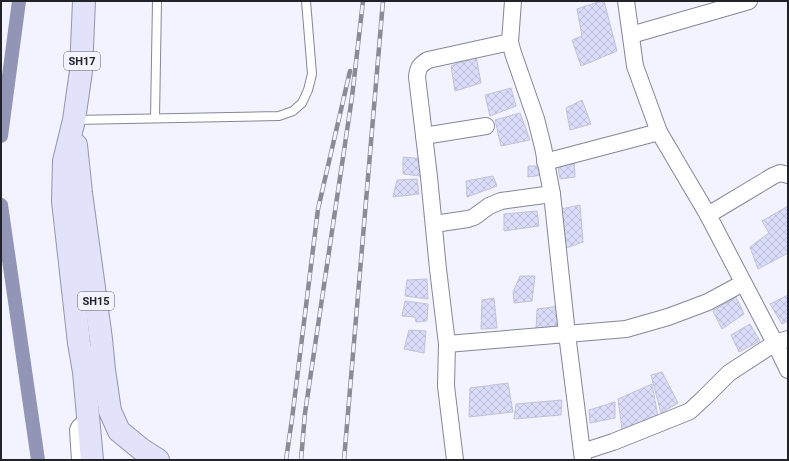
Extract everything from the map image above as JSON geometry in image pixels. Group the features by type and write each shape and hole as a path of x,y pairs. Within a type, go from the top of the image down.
{"main road":[{"name":"SH17","path":"84,1 81,71 74,120 64,161 63,201 79,343 84,372 92,460"},
{"name":"SH15","path":"74,120 81,193 110,411 118,430 141,449 158,460"}],"street":[{"path":"513,1 510,42 512,53 536,119 552,194 567,334 583,456 690,410 729,373 782,341"},
{"path":"626,1 635,66 659,132 708,215 743,283 782,341 788,370"},
{"path":"631,35 749,1"},
{"path":"455,460 446,386 447,344 417,77 421,64 428,60 510,42"},
{"path":"424,136 486,126"},
{"path":"545,162 659,132"},
{"path":"708,215 773,176 780,174 788,175"},
{"path":"434,224 474,217 489,206 502,200 552,194"},
{"path":"447,344 626,329 668,317 708,302 743,283"},
{"path":"80,460 78,430 82,425 89,425"}],"lane":[{"path":"155,118 157,1"},
{"path":"74,120 279,116 292,111 302,103 308,90 312,74 306,1"}],"building":[{"path":"604,1 617,51 581,66 572,40 582,36 577,9"},
{"path":"476,56 481,83 455,91 451,66"},
{"path":"511,88 516,106 490,116 485,95"},
{"path":"582,100 591,124 570,130 566,108"},
{"path":"520,113 530,140 501,146 495,120"},
{"path":"403,157 424,159 420,176 403,174"},
{"path":"574,158 575,177 560,179 557,162"},
{"path":"528,166 542,166 543,175 528,177"},
{"path":"493,176 497,186 467,197 466,181"},
{"path":"417,179 419,194 393,197 397,180"},
{"path":"580,205 583,242 566,248 561,209"},
{"path":"788,206 788,253 758,269 750,247 769,233 762,221"},
{"path":"537,211 539,226 504,231 504,214"},
{"path":"520,276 535,276 532,301 514,303 513,292"},
{"path":"427,279 428,299 405,296 407,280"},
{"path":"788,295 788,321 782,324 770,304"},
{"path":"736,297 744,314 722,329 713,311"},
{"path":"494,298 497,328 481,329 482,300"},
{"path":"405,301 428,304 427,321 416,322 415,317 402,316"},
{"path":"560,306 562,326 536,331 537,309"},
{"path":"750,324 760,341 739,352 731,335"},
{"path":"409,330 426,331 424,353 404,349"},
{"path":"662,372 678,403 661,413 651,375"},
{"path":"508,383 513,412 469,417 470,388"},
{"path":"652,384 658,417 622,429 618,399"},
{"path":"562,400 561,415 514,419 516,404"},
{"path":"615,402 615,418 590,423 589,410"}],"waterway":[{"path":"1,136 19,1"},
{"path":"1,205 38,460"}],"railway":[{"path":"301,460 305,413 352,97 363,1"},
{"path":"344,460 383,1"},
{"path":"286,460 318,209 350,71"}]}
